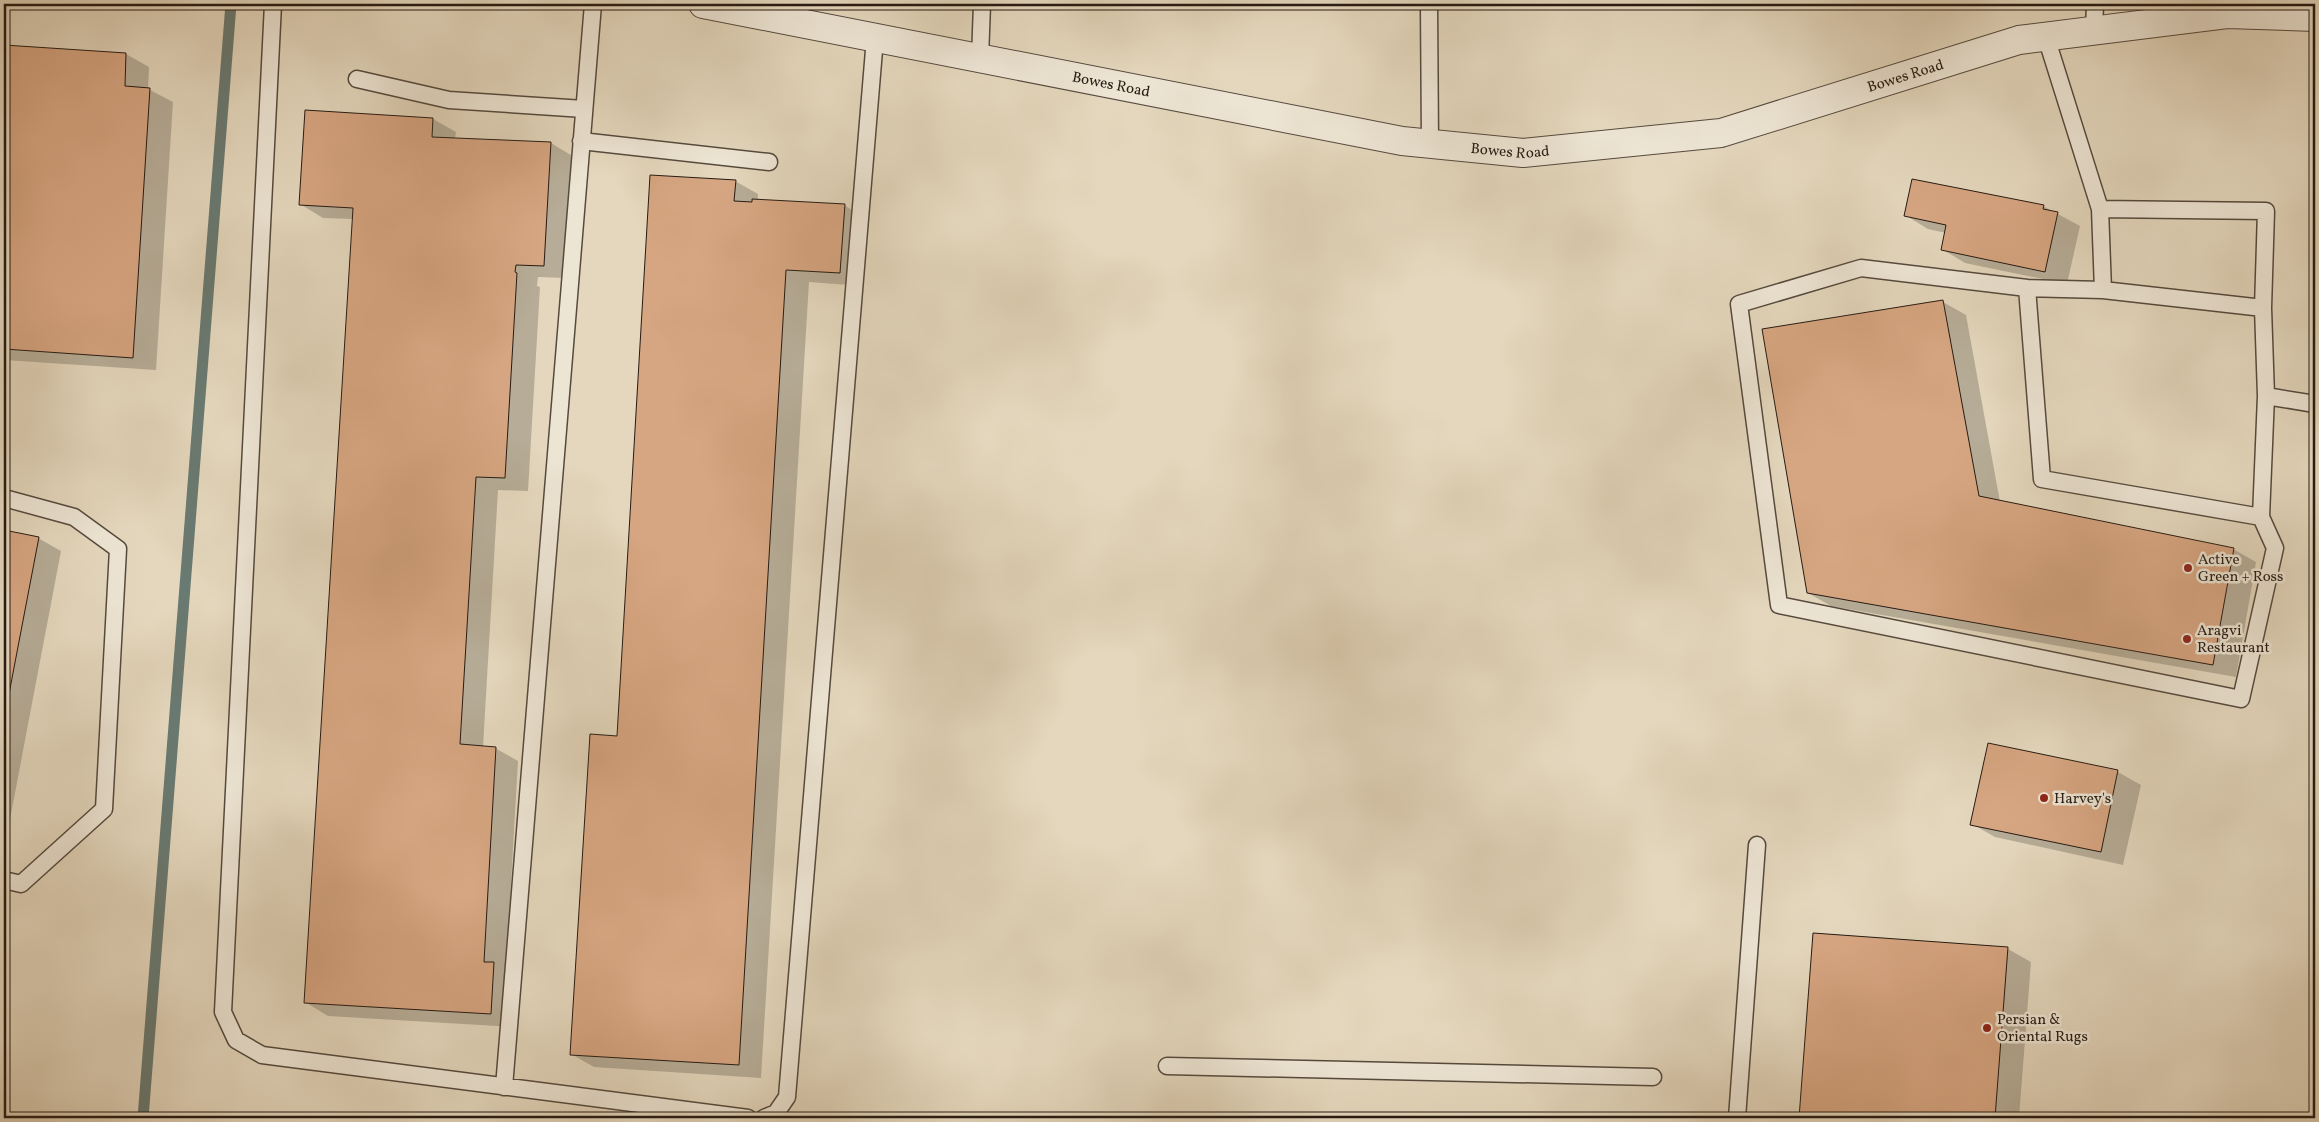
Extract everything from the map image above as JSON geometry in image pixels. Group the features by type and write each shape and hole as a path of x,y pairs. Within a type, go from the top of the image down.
{"street":[{"name":"Bowes Road","path":"703,4 1402,141 1523,153 1721,133 2019,40 2227,14 2315,17"}],"lane":[{"path":"273,4 223,1012 236,1040 262,1055 748,1118"},
{"path":"504,1086 593,4"},
{"path":"980,58 982,4"},
{"path":"1429,4 1430,144"},
{"path":"2094,31 2095,4"},
{"path":"2046,37 2100,209 2103,290"},
{"path":"764,1118 776,1113 786,1097 874,38"},
{"path":"357,79 448,100 584,109"},
{"path":"581,141 770,162"},
{"path":"2100,209 2266,212 2263,308 2266,396 2261,517 2275,548 2241,699 1779,605 1740,304 1861,268 2027,288 2103,290 2263,308"},
{"path":"2027,288 2042,479 2261,517"},
{"path":"2266,396 2315,404"},
{"path":"4,498 74,517 118,549 104,810 22,884 4,880"},
{"path":"1737,1118 1757,845"},
{"path":"1167,1066 1653,1078"}],"building":[{"path":"4,45 126,53 125,86 150,88 133,358 4,349"},
{"path":"305,110 433,118 432,137 551,142 544,266 516,265 515,272 517,273 505,478 476,477 460,744 496,747 484,962 494,962 491,1014 304,1003 353,208 299,205"},
{"path":"650,175 736,180 734,201 752,202 752,199 845,204 840,273 786,270 739,1065 570,1055 590,734 617,736"},
{"path":"1912,179 2044,205 2043,209 2058,212 2045,272 1941,250 1946,225 1904,216"},
{"path":"1943,300 1979,496 2234,548 2213,665 1807,593 1762,329"},
{"path":"4,530 39,537 4,720"},
{"name":"Harvey's","path":"1988,743 2118,770 2101,852 1970,825"},
{"path":"1813,933 2008,947 1995,1118 1799,1118"}],"waterway":[{"path":"143,1118 231,4"}],"place":[{"name":"Active Green + Ross","path":"2188,568"},
{"name":"Aragvi Restaurant","path":"2187,639"},
{"name":"Harvey's","path":"2044,798"},
{"name":"Persian & Oriental Rugs","path":"1987,1028"}]}
